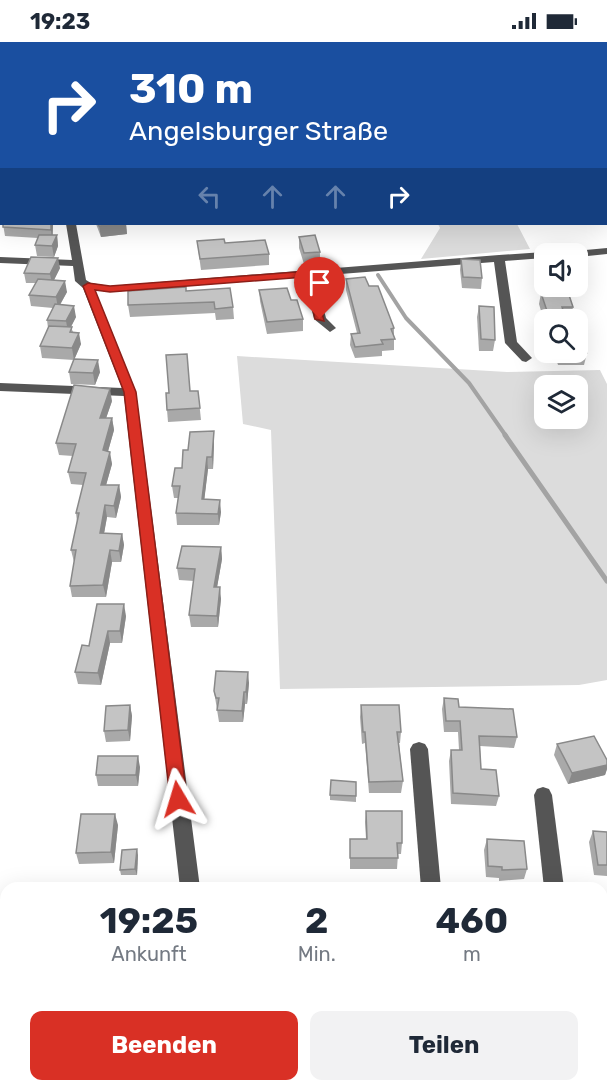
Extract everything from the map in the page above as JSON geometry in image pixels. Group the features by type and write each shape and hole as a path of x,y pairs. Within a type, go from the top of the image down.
{"street":[{"path":"71,225 81,281 93,287 309,274 534,256"},
{"path":"588,253 607,251"},
{"path":"500,258 511,343 526,358"},
{"path":"0,260 77,263"},
{"path":"309,274 320,319 330,327"},
{"path":"93,287 130,392 189,882"},
{"path":"0,387 130,392"},
{"path":"419,749 430,882"},
{"path":"543,795 553,882"}],"shaded area":[{"path":"438,225 518,225 530,249 421,259 440,228"},
{"path":"237,356 507,372 600,370 607,384 607,680 579,685 280,689 271,430 243,424"}],"building":[{"path":"3,225 51,225 51,230 3,227"},
{"path":"39,235 57,235 52,246 35,245"},
{"path":"315,235 320,252 304,253 299,237"},
{"path":"224,239 225,243 265,240 269,254 200,259 197,241"},
{"path":"31,257 58,258 50,274 24,273"},
{"path":"461,259 480,260 482,278 463,277"},
{"path":"365,277 369,286 378,286 394,328 391,329 395,339 381,340 383,344 355,347 351,334 360,333 346,279"},
{"path":"38,279 65,281 56,297 29,295"},
{"path":"186,287 186,291 230,288 233,307 215,309 214,302 128,305 128,291"},
{"path":"287,288 291,300 297,300 303,319 267,322 259,290"},
{"path":"542,297 570,297 573,307 562,307 563,309 546,309"},
{"path":"55,304 74,306 66,321 47,320"},
{"path":"479,306 494,307 495,340 481,339"},
{"path":"49,326 72,327 70,332 79,333 72,348 40,346"},
{"path":"187,354 190,391 198,391 200,408 167,410 166,393 169,393 166,355"},
{"path":"74,359 98,360 93,373 69,372"},
{"path":"74,385 110,389 100,418 112,418 103,450 110,452 101,485 119,485 114,506 105,505 100,533 122,534 119,551 110,550 103,585 70,586 76,550 71,550 79,513 76,513 86,473 68,472 76,444 56,443"},
{"path":"214,431 212,457 207,457 202,499 220,500 218,514 176,513 180,486 172,486 175,468 182,468 183,450 188,450 190,432"},
{"path":"182,546 221,547 214,587 220,587 217,616 189,615 195,569 177,568"},
{"path":"97,604 124,604 120,631 108,631 98,673 75,672 82,645 89,646"},
{"path":"216,671 248,672 242,711 217,710 219,698 216,698 214,691"},
{"path":"444,698 458,699 459,707 513,709 517,737 479,736 481,769 496,770 499,796 453,793 451,750 462,750 460,721 446,721"},
{"path":"130,705 128,730 104,731 106,706"},
{"path":"361,705 399,705 401,732 397,732 403,781 369,782"},
{"path":"594,736 607,760 607,765 572,773 557,744"},
{"path":"98,756 138,756 136,775 96,775"},
{"path":"331,780 356,782 356,796 330,795"},
{"path":"366,811 402,811 402,843 397,843 398,858 350,858 350,839 367,839"},
{"path":"81,814 115,814 111,852 76,853"},
{"path":"593,831 607,832 607,865 598,865"},
{"path":"487,839 524,841 527,869 502,870 502,867 488,866"},
{"path":"137,849 135,869 120,870 122,850"}],"waterway":[{"path":"378,275 406,318 469,383 506,436"},
{"path":"505,435 607,581"}],"route":[{"path":"178,799 130,392 88,286 110,289 309,274 320,319"}]}
